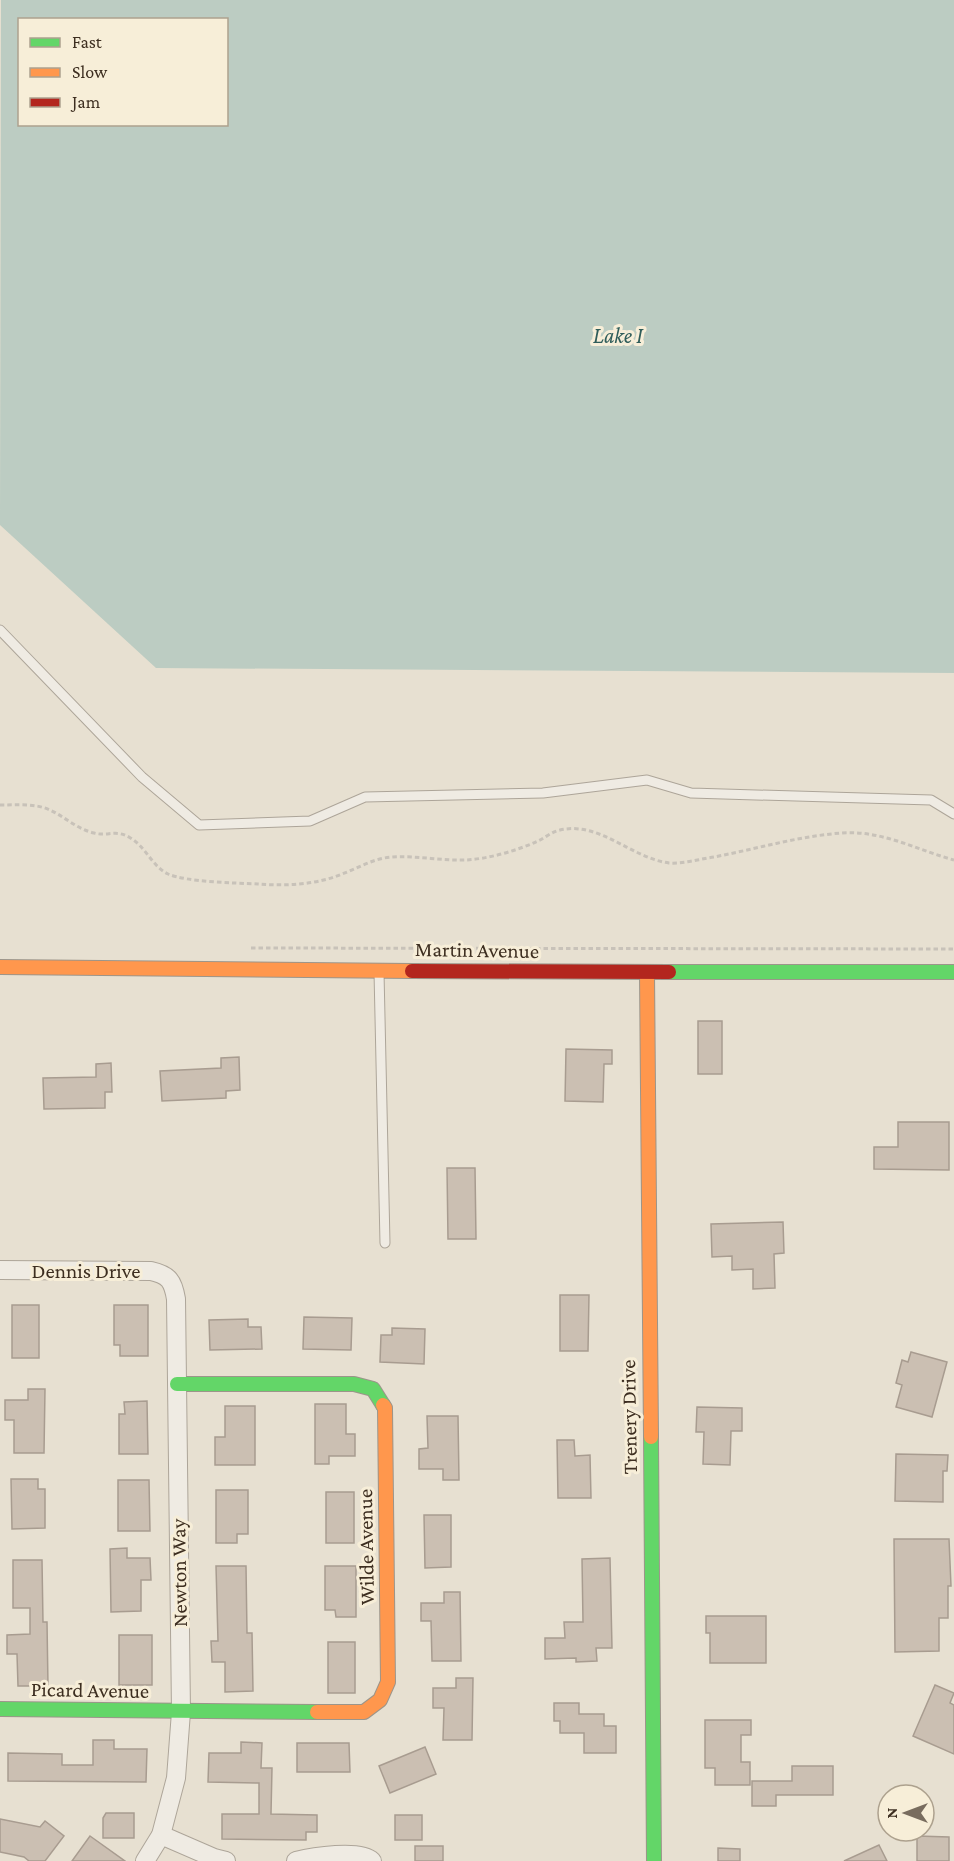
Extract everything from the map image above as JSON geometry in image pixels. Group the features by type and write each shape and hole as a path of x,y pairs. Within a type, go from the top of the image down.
{"street":[{"name":"Martin Avenue","path":"0,967 646,973 954,972"},
{"name":"Trenery Drive","path":"646,973 654,1861"},
{"name":"Dennis Drive","path":"0,1270 151,1271 161,1273 170,1279"},
{"name":"Newton Way","path":"145,1861 161,1835 176,1778 181,1712 176,1299 175,1289 170,1279"},
{"name":"Wilde Avenue","path":"177,1384 354,1384 373,1389 385,1408 386,1479 388,1682 380,1701 364,1712 181,1712"},
{"name":"Picard Avenue","path":"0,1709 181,1712"},
{"path":"161,1835 226,1861"},
{"path":"296,1861 317,1856 354,1856 369,1857 372,1861"}],"lane":[{"path":"0,630 142,777 199,825 310,821 365,797 543,793 647,780 691,793 931,800 954,814"},
{"path":"379,970 385,1243"}],"path":[{"path":"0,805 41,807 52,811 70,824 90,832 122,833 139,844 167,874 181,878 260,884 288,884 320,880 341,875 375,860 387,858 465,860 495,855 541,840 558,830 594,832 651,858 676,863 843,833 864,833 888,838 954,860"},
{"path":"249,948 954,949"}],"water":[{"name":"Lake I","path":"1,0 954,0 954,673 156,668 0,525"}],"building":[{"path":"698,1021 722,1021 722,1074 698,1074"},
{"path":"566,1049 612,1050 612,1064 604,1064 603,1102 565,1101"},
{"path":"239,1057 240,1090 226,1091 226,1098 162,1101 160,1071 221,1068 221,1058"},
{"path":"111,1063 112,1092 105,1092 105,1108 44,1109 43,1078 96,1077 96,1064"},
{"path":"898,1122 949,1122 949,1170 874,1169 874,1147 898,1147"},
{"path":"447,1168 475,1168 476,1239 448,1239"},
{"path":"783,1222 784,1253 774,1254 775,1288 753,1289 753,1269 732,1270 732,1256 712,1257 711,1224"},
{"path":"560,1295 589,1295 588,1351 560,1351"},
{"path":"12,1305 39,1305 39,1358 12,1358"},
{"path":"114,1305 148,1305 148,1356 120,1356 120,1345 114,1345"},
{"path":"304,1317 352,1318 351,1350 303,1349"},
{"path":"248,1319 248,1327 261,1327 262,1349 210,1350 209,1320"},
{"path":"392,1328 425,1329 424,1364 380,1362 381,1335 392,1335"},
{"path":"911,1352 947,1362 932,1417 896,1407 902,1385 896,1383 902,1360 908,1362"},
{"path":"28,1389 45,1389 44,1453 14,1453 14,1420 5,1420 5,1400 28,1400"},
{"path":"147,1401 148,1454 119,1454 119,1414 125,1414 124,1402"},
{"path":"315,1404 346,1404 346,1434 355,1434 355,1456 329,1456 329,1464 315,1464"},
{"path":"225,1406 255,1406 255,1465 215,1465 215,1437 225,1437"},
{"path":"697,1407 742,1408 742,1431 731,1431 730,1465 703,1464 704,1432 696,1432"},
{"path":"427,1416 458,1416 459,1480 443,1480 443,1469 419,1469 419,1449 428,1448"},
{"path":"557,1440 574,1440 575,1456 590,1455 591,1498 558,1498"},
{"path":"896,1454 948,1455 947,1471 943,1471 943,1502 895,1501"},
{"path":"11,1479 38,1479 38,1489 45,1489 45,1528 12,1529"},
{"path":"118,1480 149,1480 150,1531 118,1531"},
{"path":"216,1490 248,1490 248,1534 237,1534 237,1543 216,1543"},
{"path":"326,1492 354,1492 354,1543 326,1543"},
{"path":"424,1515 451,1515 451,1567 425,1568"},
{"path":"894,1539 949,1539 951,1586 948,1586 948,1618 939,1618 939,1651 895,1652"},
{"path":"127,1548 127,1558 150,1558 151,1580 141,1580 141,1611 111,1612 110,1549"},
{"path":"610,1558 612,1648 596,1648 597,1661 576,1662 576,1658 545,1659 545,1638 565,1638 564,1622 583,1622 582,1559"},
{"path":"13,1560 42,1560 43,1622 47,1622 48,1686 18,1686 17,1654 7,1654 7,1635 30,1634 30,1608 13,1608"},
{"path":"216,1566 246,1566 247,1633 252,1633 253,1691 225,1692 225,1662 212,1662 211,1641 218,1641"},
{"path":"325,1566 356,1566 356,1617 336,1617 335,1610 325,1610"},
{"path":"444,1592 460,1592 461,1661 432,1661 431,1621 421,1621 421,1603 444,1603"},
{"path":"706,1616 766,1616 766,1663 710,1663 710,1633 706,1633"},
{"path":"119,1635 152,1635 152,1685 119,1685"},
{"path":"328,1642 355,1642 355,1693 328,1693"},
{"path":"456,1678 473,1678 472,1740 443,1740 444,1708 433,1708 433,1688 456,1688"},
{"path":"935,1685 954,1693 950,1703 954,1705 954,1754 913,1736"},
{"path":"554,1703 579,1703 579,1714 604,1714 604,1726 616,1726 616,1753 584,1753 584,1733 560,1733 560,1721 554,1721"},
{"path":"705,1720 751,1720 751,1735 741,1735 741,1762 750,1762 750,1785 715,1785 715,1768 705,1768"},
{"path":"93,1740 114,1740 114,1749 147,1749 146,1782 8,1781 8,1753 62,1754 62,1765 93,1765"},
{"path":"241,1742 262,1743 261,1768 272,1768 271,1814 317,1815 317,1832 306,1832 306,1840 222,1839 222,1814 259,1814 259,1783 208,1782 209,1753 241,1753"},
{"path":"297,1743 349,1743 350,1772 297,1772"},
{"path":"425,1747 436,1774 390,1793 379,1766"},
{"path":"792,1766 833,1766 833,1795 776,1795 776,1806 752,1806 752,1781 792,1781"},
{"path":"106,1813 134,1813 134,1838 103,1838 103,1818"},
{"path":"395,1815 422,1815 422,1840 395,1840"},
{"path":"0,1819 40,1827 45,1821 64,1836 45,1861 29,1861 24,1857 0,1852"},
{"path":"90,1836 125,1861 72,1861"},
{"path":"936,1837 949,1837 949,1861 917,1861 917,1843 936,1843"},
{"path":"879,1845 887,1861 844,1861"},
{"path":"415,1846 443,1846 443,1861 415,1861"},
{"path":"718,1848 740,1849 740,1861 718,1861"}],"traffic: fast":[{"path":"669,972 954,972"},
{"path":"177,1384 354,1384 373,1389 383,1405"},
{"path":"651,1437 654,1861"},
{"path":"0,1709 317,1712"}],"traffic: slow":[{"path":"0,967 412,971"},
{"path":"647,973 651,1437"},
{"path":"317,1712 364,1712 380,1700 388,1682 385,1408 383,1405"}],"traffic: jam":[{"path":"412,971 669,972"}]}
